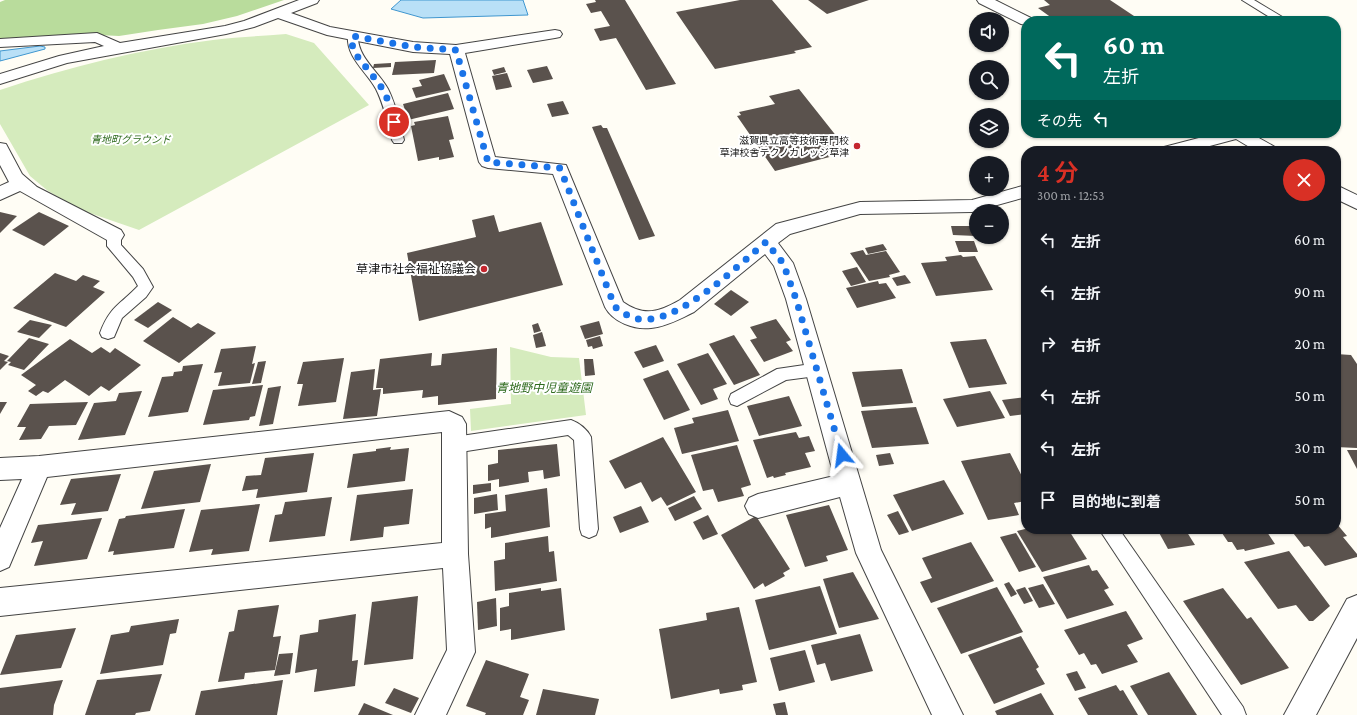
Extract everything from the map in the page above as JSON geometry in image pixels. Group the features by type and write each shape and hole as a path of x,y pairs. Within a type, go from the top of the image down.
{"street":[{"path":"0,79 64,59 118,48 211,34 249,24 312,0"},
{"path":"984,0 1021,18"},
{"path":"278,14 327,31 413,47 456,50 555,34"},
{"path":"0,43 97,37 118,48"},
{"path":"456,50 488,162 560,168 615,307 627,316 638,319 651,320 680,310 783,230 854,209 972,206 1021,191"},
{"path":"1189,146 1219,138"},
{"path":"1247,138 1260,146"},
{"path":"0,148 15,177 31,191 114,235"},
{"path":"0,194 22,183"},
{"path":"1341,193 1357,203"},
{"path":"766,242 783,263 818,370 869,552 948,715"},
{"path":"0,469 39,467 449,421 454,424 455,554 461,652 430,715"},
{"path":"0,558 39,467"},
{"path":"758,506 850,483"},
{"path":"0,602 455,554"},
{"path":"1305,712 1357,609"}],"lane":[{"path":"1247,0 1275,16"},
{"path":"353,36 352,44 354,52 372,73 389,102 398,140"},
{"path":"108,333 113,320 122,308 140,296 146,287 138,273 114,246 114,235"},
{"path":"737,398 783,374 818,370"},
{"path":"454,445 571,427 582,437 589,529"},
{"path":"1111,534 1235,715"}],"green space":[{"path":"5,0 284,0 237,16 203,24 119,36 99,35 0,41 0,2"},
{"name":"青地町グラウンド","path":"286,34 314,43 369,105 139,230 81,210 48,191 30,176 0,124 0,90 78,66 159,48 213,40"},
{"name":"青地野中児童遊園","path":"510,347 551,357 579,358 586,415 471,431 470,409 511,404"}],"water":[{"path":"401,0 523,0 528,15 423,18 391,9"},
{"path":"40,46 45,47 45,49 0,61 0,51"}],"building":[{"path":"595,0 625,0 676,84 646,90 616,38 600,41 594,29 610,26 601,11 591,13 586,4 596,2"},
{"path":"740,0 772,0 812,47 794,51 796,53 715,69 676,12"},
{"path":"808,0 869,0 827,14"},
{"path":"1044,0 1110,0 1134,16 1049,16 1038,8 1050,5"},
{"path":"436,60 434,73 392,75 395,62"},
{"path":"391,63 391,67 373,68 374,64"},
{"path":"547,66 553,79 533,83 527,70"},
{"path":"504,67 506,72 494,75 492,70"},
{"path":"507,73 512,87 496,90 492,76"},
{"path":"444,74 451,90 416,98 412,88 422,86 419,80"},
{"path":"799,89 849,152 775,171 737,116 741,115 739,112 775,104 769,96"},
{"path":"448,93 454,109 408,120 406,116 400,117 398,111 405,110 403,104"},
{"path":"563,101 569,114 552,117 547,104"},
{"path":"448,116 454,139 449,140 454,157 439,160 439,157 418,161 411,126 415,125 414,122"},
{"path":"601,125 603,128 607,128 655,236 639,240 592,127"},
{"path":"0,212 17,216 0,233"},
{"path":"39,212 69,226 44,246 12,230"},
{"name":"草津市社会福祉協議会","path":"494,215 499,232 541,222 563,285 419,321 407,253 476,237 472,220"},
{"path":"951,226 969,226 969,236 953,235"},
{"path":"955,241 969,241 969,244 975,244 978,252 959,252"},
{"path":"883,244 887,250 868,254 865,248"},
{"path":"863,250 866,255 886,251 900,272 889,275 890,277 869,281 850,253"},
{"path":"961,255 963,257 975,256 993,290 936,296 921,263 947,261 945,257"},
{"path":"857,267 866,282 851,286 842,271"},
{"path":"55,273 76,281 83,275 100,281 93,287 105,292 66,327 13,308"},
{"path":"905,275 911,283 897,286 892,278"},
{"path":"878,281 879,284 886,283 896,298 857,308 846,288"},
{"path":"731,290 749,302 731,316 714,304"},
{"path":"158,302 172,310 148,328 134,320"},
{"path":"173,317 191,328 198,323 216,333 179,363 143,341"},
{"path":"776,319 791,340 786,342 793,351 764,362 750,340 757,338 750,327"},
{"path":"30,320 52,325 39,338 17,332"},
{"path":"599,321 603,334 585,339 580,326"},
{"path":"538,323 541,331 534,333 532,325"},
{"path":"542,332 546,346 536,348 533,335"},
{"path":"734,335 760,375 734,385 709,344"},
{"path":"600,336 603,346 593,349 592,346 588,347 586,340"},
{"path":"29,338 49,344 24,370 8,365 11,362 7,361"},
{"path":"70,339 92,353 101,347 110,353 115,348 141,365 109,391 101,386 89,396 65,380 48,393 43,391 36,396 28,391 36,385 21,375"},
{"path":"986,339 1007,384 969,388 950,342"},
{"path":"656,345 664,361 643,368 634,352"},
{"path":"256,346 252,364 255,363 250,383 218,386 222,372 214,373 221,349"},
{"path":"497,348 496,399 438,405 438,396 422,398 423,390 383,394 383,388 376,388 380,359 432,353 431,366 441,365 442,354"},
{"path":"0,353 9,356 4,361 8,362 0,370"},
{"path":"708,353 727,384 713,389 718,399 701,405 677,364"},
{"path":"1341,354 1351,355 1357,364 1357,448 1341,447"},
{"path":"344,358 336,402 298,406 303,384 297,384 303,362"},
{"path":"584,359 593,359 595,375 585,376"},
{"path":"266,361 261,383 252,384 258,362"},
{"path":"203,364 188,412 148,417 162,377 173,376 174,372 182,371 183,366"},
{"path":"375,369 373,390 381,389 377,416 343,419 351,372"},
{"path":"902,369 913,403 862,407 852,372"},
{"path":"668,370 690,410 664,420 643,379"},
{"path":"263,385 255,416 250,417 249,420 203,425 213,390"},
{"path":"281,386 273,424 259,426 268,388"},
{"path":"142,391 125,435 78,440 94,403 116,401 119,393"},
{"path":"990,391 1005,418 957,427 943,399"},
{"path":"789,396 802,426 759,436 747,406"},
{"path":"1021,398 1021,415 1010,416 1002,400"},
{"path":"0,402 7,402 0,414"},
{"path":"88,402 76,425 49,426 41,439 19,440 26,427 17,427 30,404"},
{"path":"916,407 929,444 872,448 861,411"},
{"path":"728,410 739,441 682,454 674,428 694,423 692,418"},
{"path":"796,432 799,438 809,436 815,451 805,453 811,467 785,473 786,475 774,478 773,476 767,478 753,440"},
{"path":"663,437 696,492 667,506 661,497 652,502 641,482 625,489 609,461"},
{"path":"557,444 560,476 544,479 543,470 528,472 529,482 499,487 499,479 488,481 488,465 498,463 498,450"},
{"path":"737,445 751,485 741,488 744,496 718,502 713,489 703,491 691,455"},
{"path":"391,447 390,450 409,448 405,481 347,488 353,454 376,451 376,449"},
{"path":"1347,450 1357,450 1357,469"},
{"path":"314,453 307,492 256,498 258,489 242,491 246,476 261,475 265,458"},
{"path":"890,453 894,464 879,466 876,455"},
{"path":"1010,453 1021,474 1021,502 1014,503 1019,515 988,520 961,461"},
{"path":"211,464 200,502 141,509 154,471"},
{"path":"121,474 108,511 71,515 76,503 60,505 71,479"},
{"path":"944,480 964,514 912,531 893,495"},
{"path":"491,483 491,491 473,494 473,485"},
{"path":"547,488 550,527 491,538 491,527 485,529 485,514 506,511 505,495"},
{"path":"413,489 409,524 384,527 383,537 350,541 357,495"},
{"path":"497,494 498,510 474,514 474,498"},
{"path":"694,496 702,509 675,521 668,508"},
{"path":"332,497 325,536 269,542 275,515 282,514 285,502"},
{"path":"260,504 249,551 211,555 213,549 189,552 201,510"},
{"path":"829,505 848,550 826,556 828,561 805,567 786,515"},
{"path":"641,506 649,522 620,533 613,517"},
{"path":"185,509 174,548 113,555 114,551 108,552 119,519 125,518 126,516"},
{"path":"898,511 909,532 899,535 887,515"},
{"path":"708,515 718,534 703,540 693,522"},
{"path":"756,516 790,569 783,573 785,576 765,587 763,583 754,589 721,535"},
{"path":"102,518 87,559 34,566 43,541 31,543 38,525"},
{"path":"1341,529 1347,536 1343,537 1357,554 1357,557 1325,566 1309,546 1304,547 1294,534 1341,534"},
{"path":"1021,530 1021,534 1071,534 1087,559 1042,572 1017,531"},
{"path":"1016,533 1036,567 1019,572 1000,537"},
{"path":"1160,534 1188,534 1195,545 1168,549"},
{"path":"1223,534 1268,534 1275,544 1245,551 1244,549 1237,550 1232,542 1228,542"},
{"path":"548,536 549,552 554,551 557,581 495,591 494,561 505,559 505,543"},
{"path":"971,542 994,581 931,603 920,582 932,578 922,558"},
{"path":"1289,551 1330,606 1313,621 1309,621 1296,605 1278,609 1244,562"},
{"path":"1089,565 1092,571 1097,570 1109,588 1104,590 1114,605 1067,619 1043,577"},
{"path":"853,572 879,619 839,628 823,579"},
{"path":"1009,582 1017,594 1011,597 1004,584"},
{"path":"1043,584 1055,604 1039,608 1028,588"},
{"path":"820,586 837,634 769,650 755,600"},
{"path":"997,587 1023,632 961,654 937,608"},
{"path":"1025,587 1033,601 1024,604 1016,590"},
{"path":"541,588 541,591 561,588 565,630 511,640 511,629 500,631 500,608 509,606 509,593"},
{"path":"1223,588 1247,619 1251,617 1289,668 1241,685 1183,601"},
{"path":"418,596 413,659 364,665 372,602"},
{"path":"496,598 497,626 478,630 477,602"},
{"path":"279,605 273,637 281,636 275,670 245,673 244,679 218,682 229,632 234,631 238,610"},
{"path":"739,607 757,682 742,685 743,690 720,694 719,689 671,699 659,629 707,620 706,613"},
{"path":"1126,611 1143,639 1127,645 1138,662 1102,674 1096,664 1091,665 1084,653 1079,655 1064,630"},
{"path":"356,614 352,661 358,660 355,686 314,692 317,669 295,673 300,635 318,632 319,620"},
{"path":"179,619 176,633 170,634 163,665 100,674 111,635 129,632 131,626"},
{"path":"76,628 61,668 0,675 16,635"},
{"path":"860,634 873,671 831,681 825,663 817,665 811,645"},
{"path":"1021,636 1039,667 1036,669 1045,684 994,704 968,655"},
{"path":"805,650 815,682 779,691 770,658"},
{"path":"293,653 290,674 274,676 279,654"},
{"path":"486,660 529,674 520,697 529,700 523,715 485,715 486,713 466,706"},
{"path":"1077,671 1086,688 1075,691 1066,674"},
{"path":"1169,672 1197,715 1148,715 1130,686"},
{"path":"162,674 150,711 136,713 135,715 85,715 97,680"},
{"path":"63,680 54,705 53,715 0,715 0,688"},
{"path":"283,680 277,715 195,715 201,691"},
{"path":"1116,685 1120,691 1123,690 1138,715 1088,715 1078,698"},
{"path":"394,688 419,698 411,713 385,703"},
{"path":"543,689 599,699 595,715 536,715"},
{"path":"1041,693 1054,715 997,715 995,711"},
{"path":"785,702 788,715 776,715 773,704"},
{"path":"364,703 393,715 358,715"}],"place":[{"name":"滋賀県立高等技術専門校 草津校舎テクノカレッジ草津","path":"857,146"},
{"name":"草津市社会福祉協議会","path":"484,269"}],"route":[{"path":"394,122 389,102 380,85 363,61 354,52 352,44 353,36 413,47 456,50 488,162 560,168 615,307 627,316 651,320 674,313 687,306 766,242 783,263 796,299 842,455"}]}
